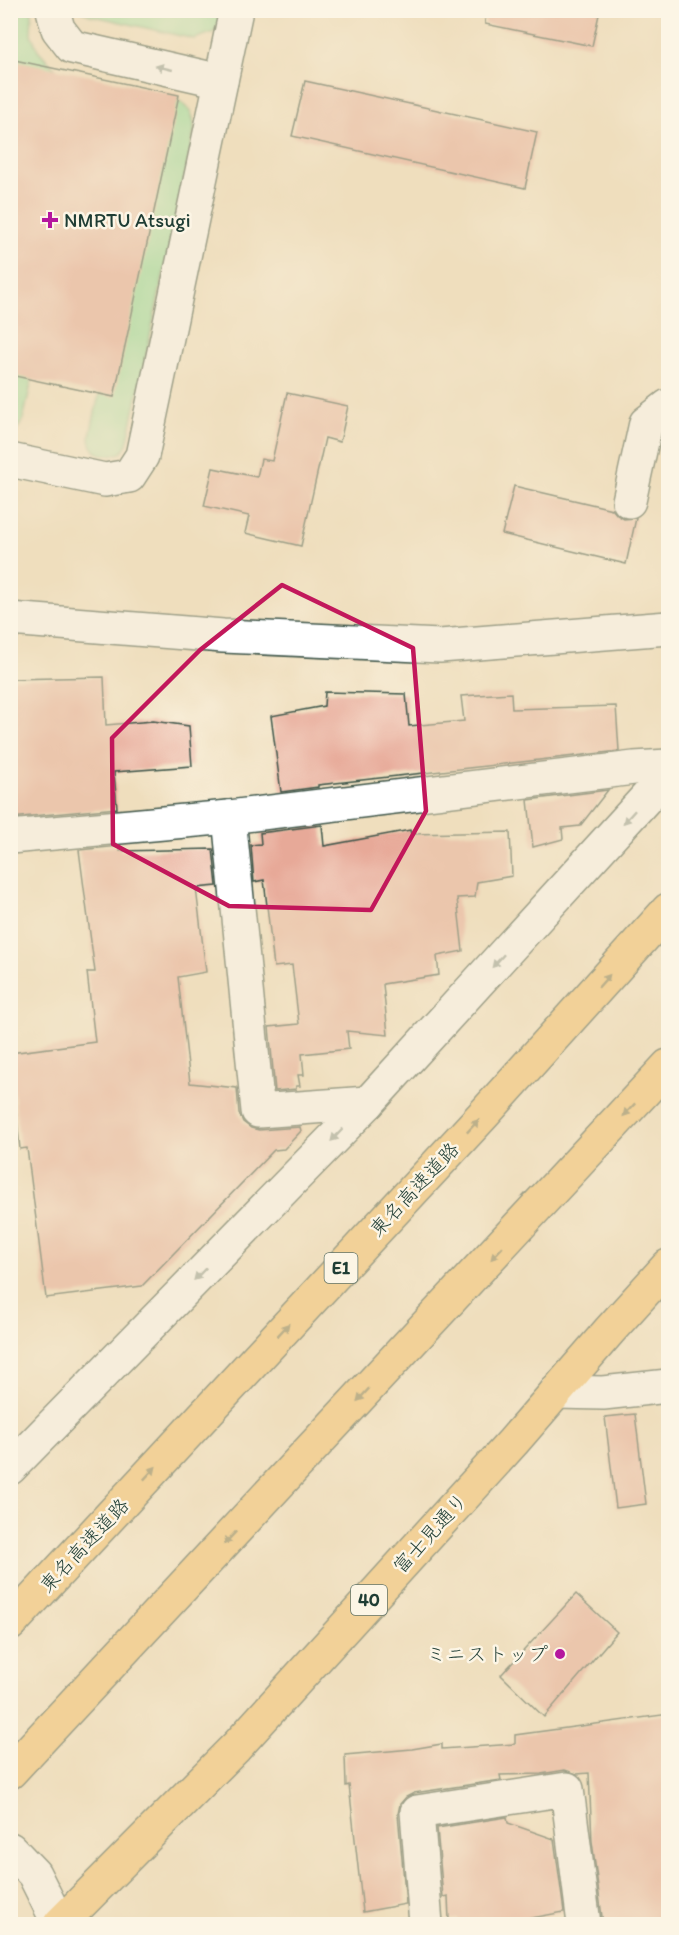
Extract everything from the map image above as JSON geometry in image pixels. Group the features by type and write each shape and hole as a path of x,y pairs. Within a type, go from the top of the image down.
{"main road":[{"name":"東名高速道路","path":"10,1624 468,1131 669,910"},
{"path":"10,1772 669,1066"},
{"name":"富士見通り","path":"60,1924 236,1747 513,1442 669,1266"}],"street":[{"path":"53,10 58,29 72,47 221,81"},
{"path":"10,460 105,480 129,476 142,456 236,10"},
{"path":"629,501 646,423 669,406"},
{"path":"10,619 223,636 440,646 669,628"},
{"path":"10,837 229,817 622,769 669,766"},
{"path":"11,1458 368,1103 669,774"},
{"path":"229,817 258,1111 368,1103"},
{"path":"556,1392 603,1393 669,1386"},
{"path":"426,1924 417,1812 567,1789 584,1924"},
{"path":"10,1849 34,1874 60,1924"}],"highlighted area":[{"path":"282,585 413,648 426,811 371,910 229,906 113,844 112,738 200,650"}],"green space":[{"path":"11,11 32,11 31,34 38,50 56,70 174,98 184,104 192,115 194,132 127,444 121,453 100,454 91,443 90,436 102,381 35,366 23,420 18,428 11,431"},
{"path":"80,11 223,11 215,32 194,39"}],"building":[{"path":"486,10 600,10 592,46 485,24"},
{"path":"10,59 179,95 114,397 10,375"},
{"path":"305,81 537,132 525,188 292,136"},
{"path":"287,393 348,406 340,442 325,438 301,546 245,533 249,516 204,506 213,468 257,477 261,459 272,461"},
{"path":"514,486 612,509 624,519 636,518 626,564 502,534"},
{"path":"104,677 106,725 153,721 189,726 192,766 114,772 117,808 10,818 10,679"},
{"path":"325,692 406,694 409,726 464,721 461,696 511,693 512,709 616,706 619,751 318,785 318,787 281,792 271,716 324,706"},
{"path":"608,790 580,826 562,828 563,839 533,847 528,800"},
{"path":"322,825 324,846 410,830 411,834 510,832 512,876 477,882 475,897 457,898 463,951 437,956 439,975 383,984 388,1035 347,1031 349,1049 302,1054 304,1075 298,1075 300,1086 296,1086 296,1089 275,1091 269,1027 299,1024 292,965 274,967 264,880 254,882 251,845 261,844 260,833"},
{"path":"120,846 120,851 213,849 217,886 196,888 206,972 178,977 190,1083 237,1088 239,1113 243,1122 251,1128 259,1130 300,1127 301,1131 284,1149 274,1150 142,1286 46,1298 27,1148 20,1149 10,1053 95,1042 87,972 95,972 79,850"},
{"path":"635,1414 646,1504 616,1508 605,1417"},
{"name":"ミニストップ","path":"576,1594 617,1632 544,1717 501,1675"},
{"path":"669,1714 669,1924 603,1924 592,1841 589,1773 577,1774 565,1770 541,1774 500,1775 501,1780 414,1793 406,1797 400,1804 398,1814 406,1904 363,1912 349,1785 346,1786 345,1755 442,1744 442,1749 515,1744 515,1735"},
{"path":"507,1817 508,1823 554,1839 564,1912 500,1924 459,1924 458,1919 449,1920 448,1896 443,1897 437,1828"}],"place":[{"name":"NMRTU Atsugi","path":"50,220"},
{"name":"ミニストップ","path":"560,1654"}]}
